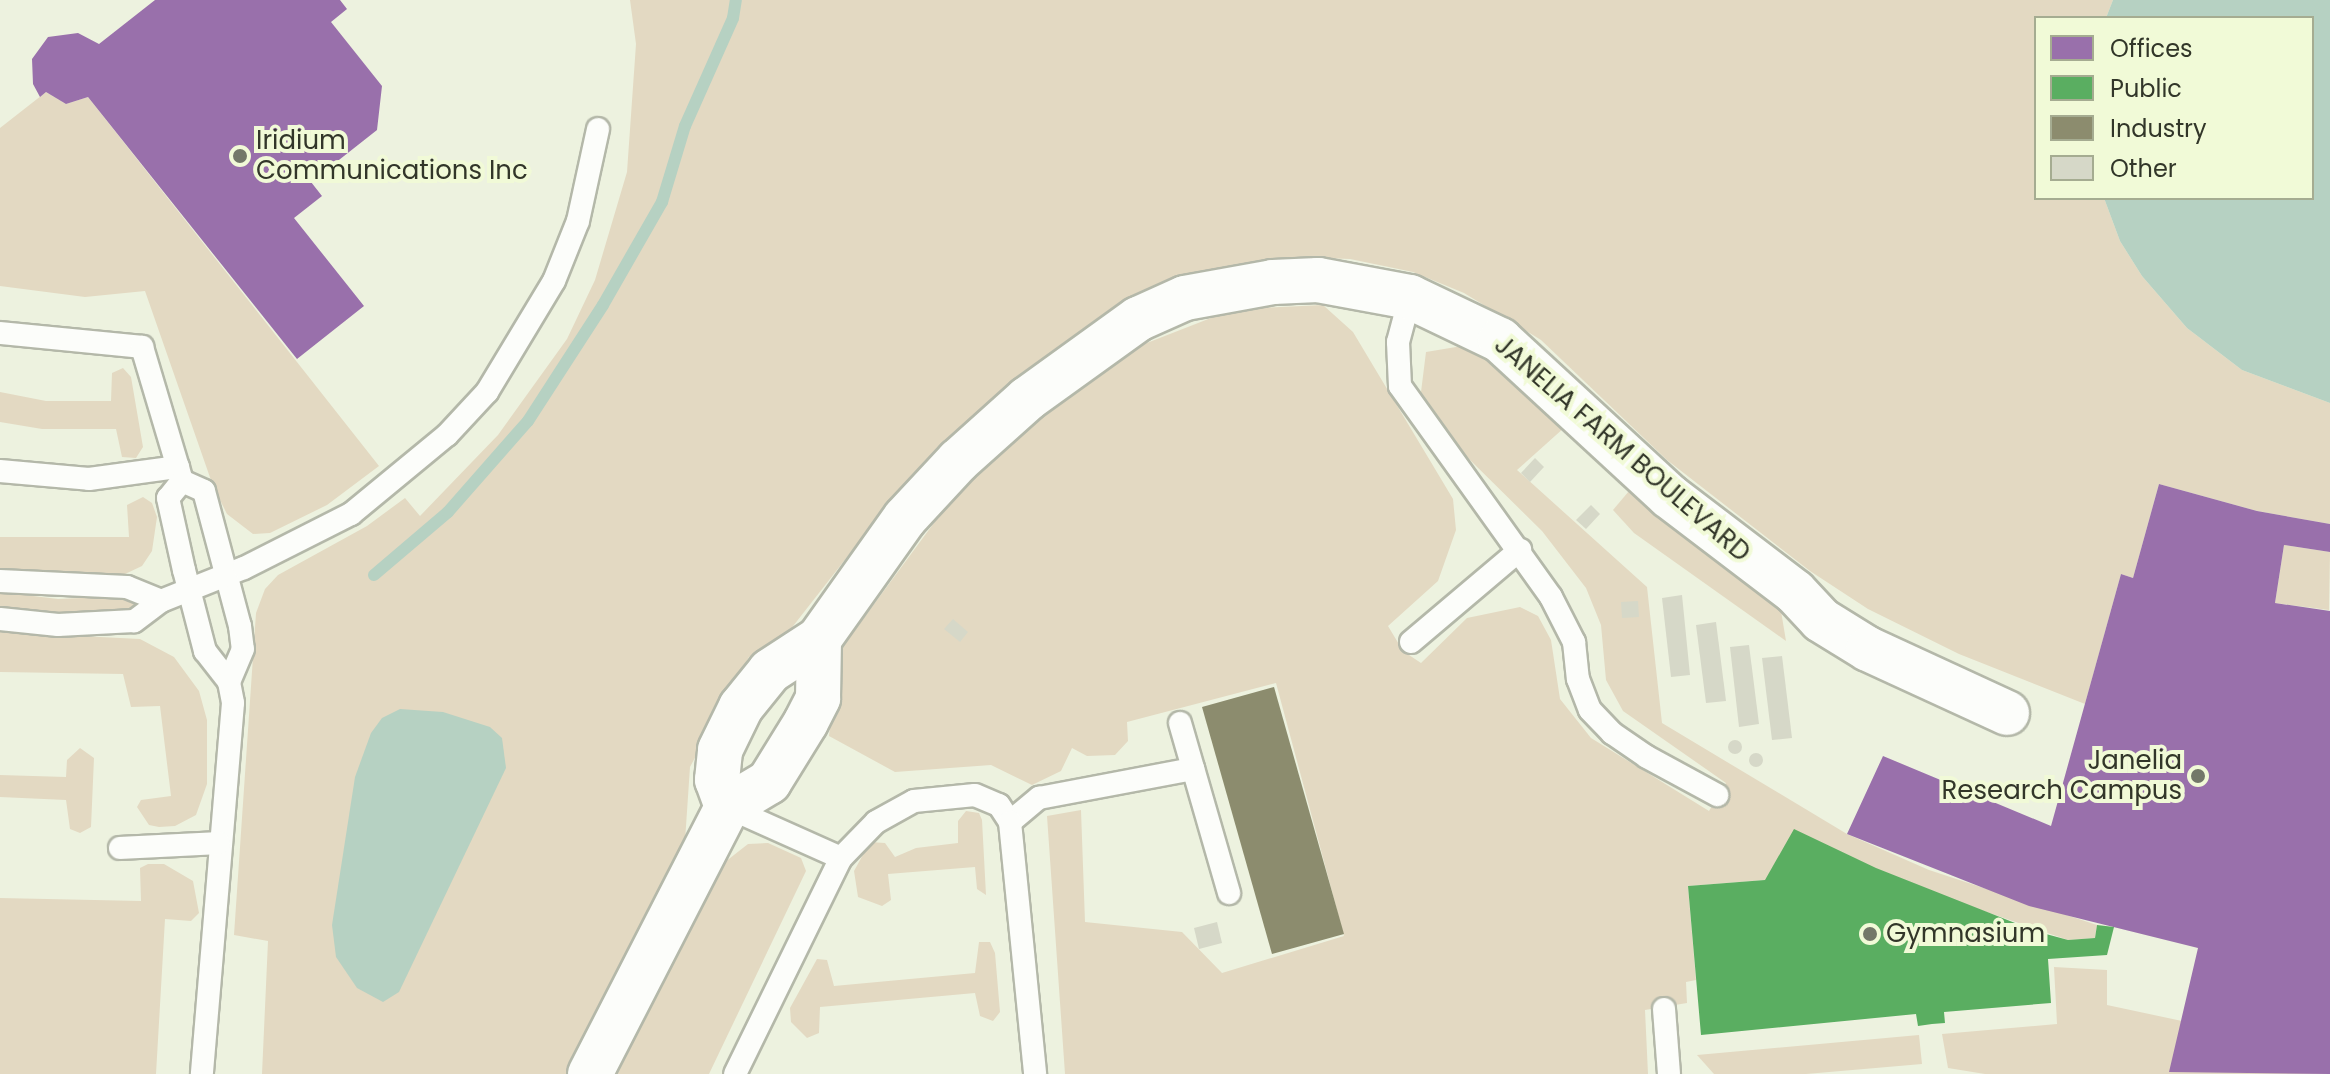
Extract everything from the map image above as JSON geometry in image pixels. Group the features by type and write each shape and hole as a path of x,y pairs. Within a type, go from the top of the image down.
{"street":[{"name":"JANELIA FARM BOULEVARD","path":"727,807 717,780 720,750 741,707 770,671 819,639 905,518 958,461 1027,399 1138,319 1185,298 1273,282 1318,280 1410,297 1500,340 1531,364 1669,496 1795,592 1821,620 1868,649 2007,713"},
{"path":"590,1074 727,807 769,782 806,722 818,698 819,639"}],"lane":[{"path":"0,619 58,625 134,621 161,601 227,575 351,514 447,435 487,392 526,335 559,269 578,221 598,129"},
{"path":"1410,297 1398,342 1400,386 1520,550 1574,642 1578,679 1590,710 1635,749 1717,795"},
{"path":"0,333 142,347 180,474 204,491 227,575 243,649 229,682 232,718 219,843 202,1074"},
{"path":"0,471 89,479 180,474"},
{"path":"180,474 168,498 189,591 208,658 229,682"},
{"path":"1411,642 1520,550"},
{"path":"0,581 127,587 161,601"},
{"path":"1180,723 1229,893"},
{"path":"1010,822 1039,798 1193,769"},
{"path":"735,1074 841,858 876,822 914,801 975,795 999,805 1010,822 1035,1074"},
{"path":"727,807 841,858"},
{"path":"120,848 219,843"},
{"path":"1664,1009 1669,1074"}],"shaded area":[{"path":"630,0 2113,0 2107,16 2034,16 2034,200 2105,200 2120,241 2142,276 2187,328 2242,370 2330,403 2330,524 2257,511 2159,484 2133,578 2121,574 2085,704 1959,654 1868,609 1810,571 1667,460 1541,340 1464,293 1413,272 1350,259 1294,257 1188,276 1095,322 1026,372 944,446 869,529 790,630 749,657 690,767 685,841 566,1074 262,1074 268,941 234,935 256,613 265,589 278,575 367,526 405,498 420,516 498,435 567,339 595,280 627,172 636,44"},
{"path":"2113,0 2330,0 2330,403 2242,370 2187,328 2142,276 2120,241 2105,200 2314,200 2314,16 2107,16"},
{"path":"46,92 66,104 88,97 379,466 327,505 270,533 253,534 227,514 213,486 145,291 85,297 0,286 0,128"},
{"path":"1323,305 1353,332 1453,499 1456,530 1438,581 1388,626 1403,651 1421,663 1467,618 1520,607 1538,616 1551,640 1560,699 1591,738 1709,811 1726,783 1623,711 1606,680 1601,625 1586,588 1542,531 1467,457 1421,392 1426,352 1462,346 1492,363 1565,427 1517,470 1647,587 1662,723 1847,834 1929,870 2097,925 2095,938 2068,940 1963,904 1765,880 1688,886 1696,980 1686,982 1687,1003 1645,1010 1648,1074 1065,1074 1047,816 1081,810 1085,922 1182,932 1222,973 1344,936 1276,683 1127,722 1128,741 1115,755 1087,756 1072,748 1061,771 1032,785 991,765 895,772 829,736 838,653 945,508 1016,435 1134,348 1234,309"},
{"path":"123,368 131,377 143,447 136,458 122,457 116,429 42,429 0,422 0,392 46,401 111,401 112,373"},
{"path":"1629,491 1781,611 1786,641 1634,533 1613,510"},
{"path":"143,497 152,503 157,517 152,551 142,566 125,574 81,579 0,573 0,537 129,537 127,505"},
{"path":"2284,545 2330,552 2329,610 2275,603"},
{"path":"0,592 58,599 129,596 139,604 136,610 98,613 23,611 0,607"},
{"path":"0,632 140,639 174,657 199,691 207,720 207,784 196,815 175,826 159,827 149,825 137,807 141,800 171,796 160,706 131,707 123,674 0,672"},
{"path":"400,709 443,712 490,727 502,738 506,768 399,992 383,1002 357,988 336,957 332,925 355,777 371,733 382,718"},
{"path":"80,748 94,758 91,827 80,833 70,829 66,800 0,797 0,775 66,777 67,760"},
{"path":"2154,800 2330,1074 1985,1074 1948,1068 1942,1034 2057,1024 2054,967 2107,970 2107,1005 2182,1021 2223,920"},
{"path":"966,811 979,813 982,820 986,895 977,889 975,867 888,874 891,900 882,906 858,897 854,871 870,842 885,843 895,857 916,848 958,843 958,821"},
{"path":"768,843 801,858 806,871 709,1074 616,1074 725,862 748,844"},
{"path":"148,864 164,864 193,881 199,913 191,921 165,919 156,1074 0,1074 0,898 141,901 140,868"},
{"path":"979,942 990,942 995,953 1000,1012 993,1021 980,1016 975,993 820,1007 819,1033 807,1038 791,1022 790,1008 817,959 827,960 834,986 975,973"},
{"path":"1919,1035 1922,1064 1806,1074 1714,1074 1697,1055"}],"building: Offices":[{"name":"Iridium Communications Inc","path":"155,0 340,0 347,9 331,22 382,86 377,130 311,182 322,196 294,218 364,306 297,359 88,97 66,104 46,92 40,97 33,84 32,59 48,37 78,33 99,44"},
{"name":"Janelia Research Campus","path":"2159,484 2257,511 2330,524 2330,552 2284,545 2275,603 2330,611 2330,1074 2169,1072 2198,948 2029,906 1847,834 1883,756 2051,826 2121,574 2133,578"}],"building: Public":[{"name":"Gymnasium","path":"1794,829 1876,868 2035,931 2068,940 2095,938 2097,925 2114,927 2107,955 2048,959 2051,1003 1944,1012 1945,1023 1918,1026 1916,1014 1701,1035 1688,886 1765,880"}],"building: Industry":[{"path":"1274,687 1344,934 1272,954 1202,707"}],"building: Other":[{"path":"1535,458 1544,467 1530,482 1521,473"},
{"path":"1591,505 1600,514 1586,529 1576,520"},
{"path":"1682,595 1690,675 1671,677 1662,598"},
{"path":"1638,601 1639,617 1622,618 1621,602"},
{"path":"953,619 968,632 960,642 944,629"},
{"path":"1716,622 1726,701 1706,703 1696,625"},
{"path":"1749,645 1759,724 1739,727 1730,647"},
{"path":"1782,656 1792,738 1772,740 1762,658"},
{"path":"1735,740 1742,747 1735,754 1728,747"},
{"path":"1756,753 1763,760 1756,767 1749,760"},
{"path":"1217,922 1222,943 1199,949 1194,928"}],"waterway":[{"path":"374,575 448,512 528,421 603,305 662,202 685,126 733,18 736,0"}],"place":[{"name":"Iridium Communications Inc","path":"240,156"},
{"name":"Janelia Research Campus","path":"2198,776"},
{"name":"Gymnasium","path":"1870,934"}]}
